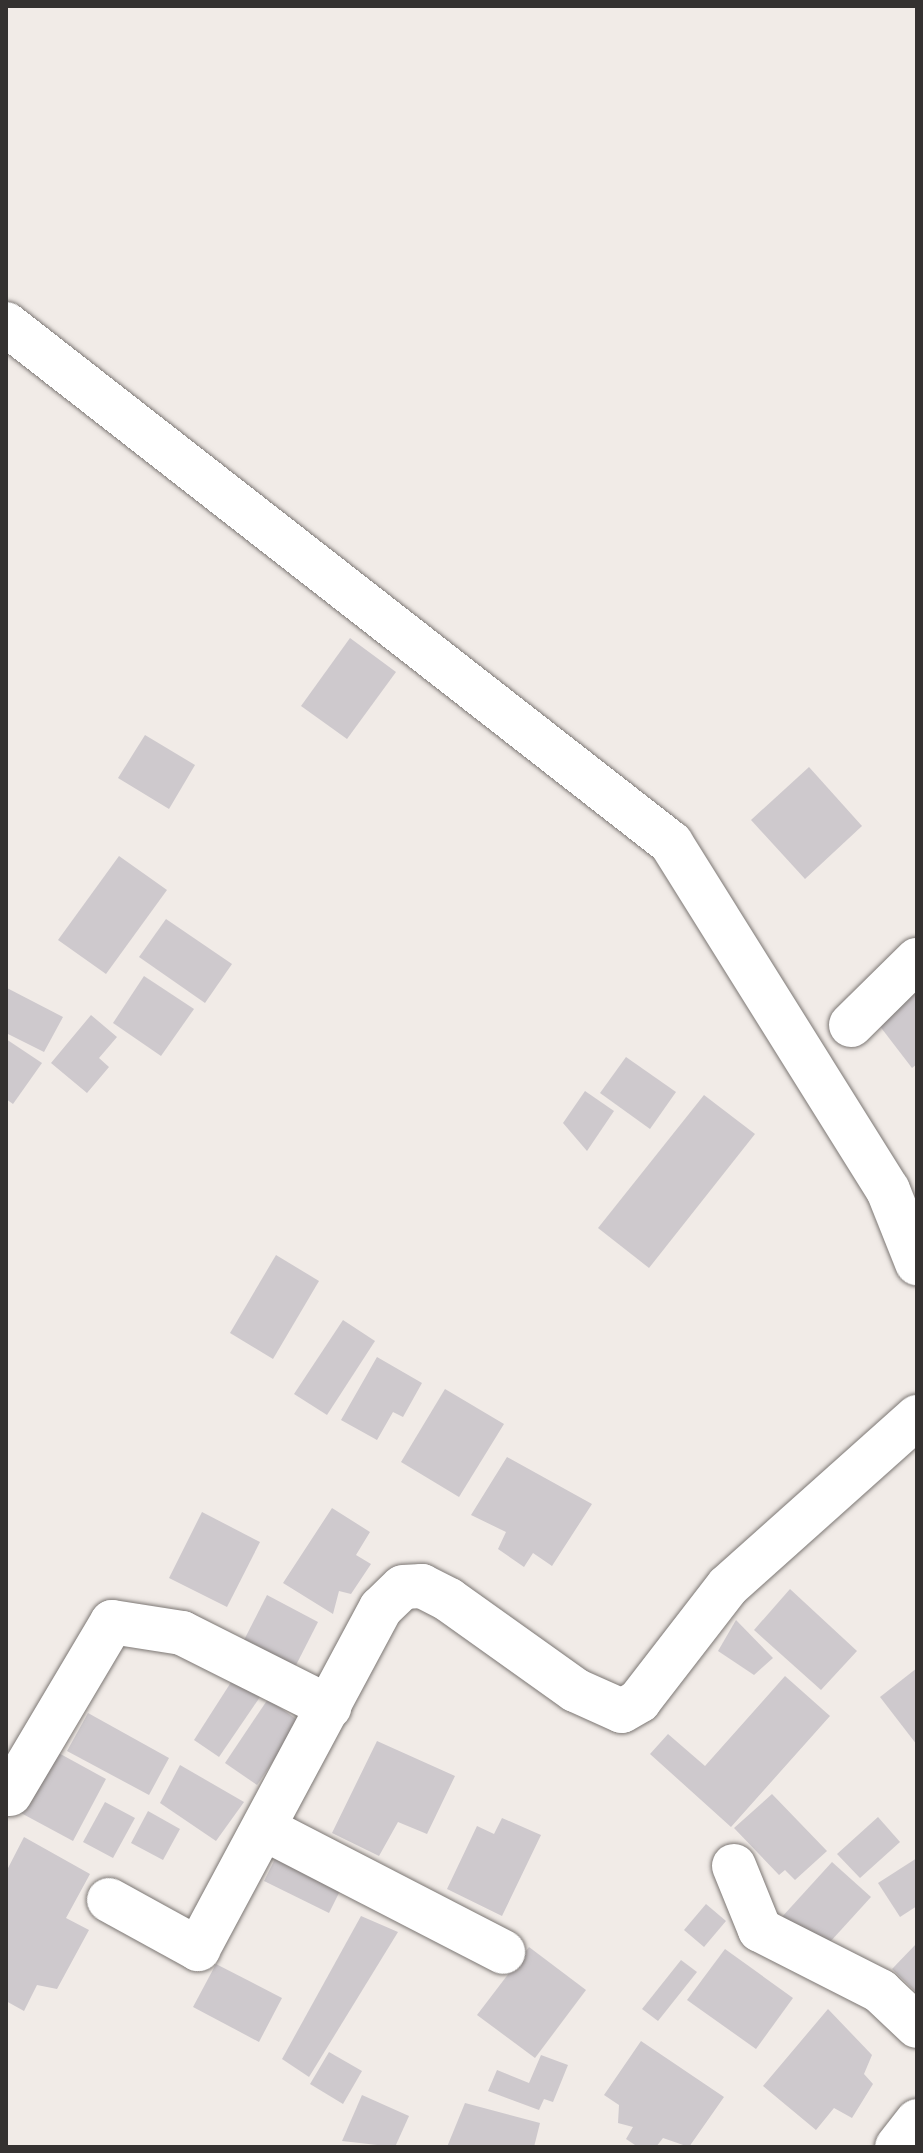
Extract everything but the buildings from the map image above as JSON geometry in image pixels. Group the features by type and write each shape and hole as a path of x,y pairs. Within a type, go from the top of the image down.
{"street":[{"path":"6,324 671,843 859,1140 914,1240"},
{"path":"851,1025 917,960"},
{"path":"109,1900 198,1949 381,1608 403,1587 422,1586 575,1690 611,1708 631,1707 728,1586 917,1417"},
{"path":"10,1794 112,1622 182,1633 329,1707"},
{"path":"265,1829 503,1952"},
{"path":"734,1866 760,1930 880,1991 917,2026"},
{"path":"897,2147 917,2121"}]}
